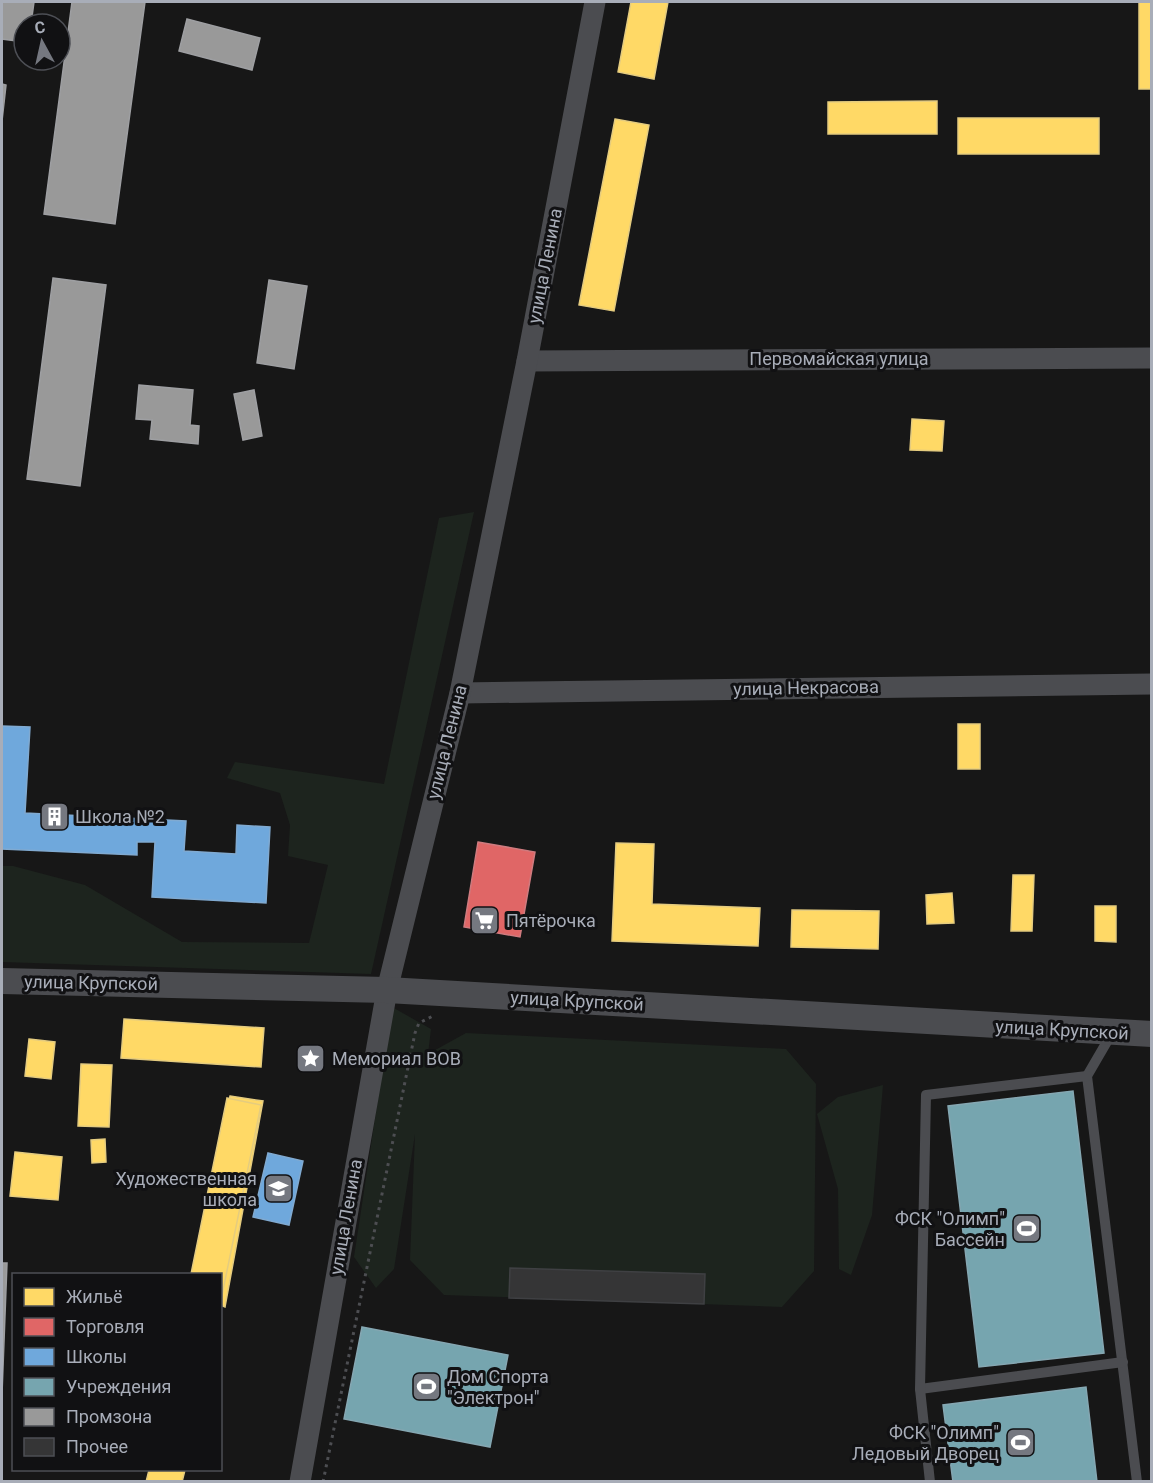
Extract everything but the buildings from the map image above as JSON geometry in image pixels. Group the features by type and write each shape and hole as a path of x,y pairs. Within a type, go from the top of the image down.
{"street":[{"name":"улица Ленина","path":"300,1482 387,990 460,693 527,361 595,2"},
{"name":"Первомайская улица","path":"527,361 1152,358"},
{"name":"улица Некрасова","path":"460,693 1152,684"},
{"name":"улица Крупской","path":"2,981 387,990 1152,1034"}],"lane":[{"path":"1112,1033 1088,1076 1137,1482"},
{"path":"930,1482 920,1389 926,1095 1088,1076"},
{"path":"920,1389 1123,1362"}],"path":[{"path":"323,1482 415,1033 419,1023 428,1017 440,1014"}],"shaded area":[{"path":"474,512 371,974 2,962 2,866 13,866 85,885 182,942 309,943 328,865 288,856 290,825 280,793 227,778 235,762 384,784 439,518"},
{"path":"392,1007 431,1029 428,1054 466,1033 786,1049 816,1084 814,1271 782,1307 444,1295 410,1260 415,1134 394,1269 376,1288 354,1257"},
{"path":"883,1085 872,1215 851,1275 839,1269 838,1189 817,1114 838,1097"}],"place":[{"name":"Школа №2","path":"54,817"},
{"name":"Пятёрочка","path":"485,921"},
{"name":"Мемориал ВОВ","path":"311,1059"},
{"name":"Художественная школа","path":"278,1189"},
{"name":"ФСК \"Олимп\" Бассейн","path":"1026,1229"},
{"name":"Дом Спорта \"Электрон\"","path":"426,1387"},
{"name":"ФСК \"Олимп\" Ледовый Дворец","path":"1020,1443"}]}
